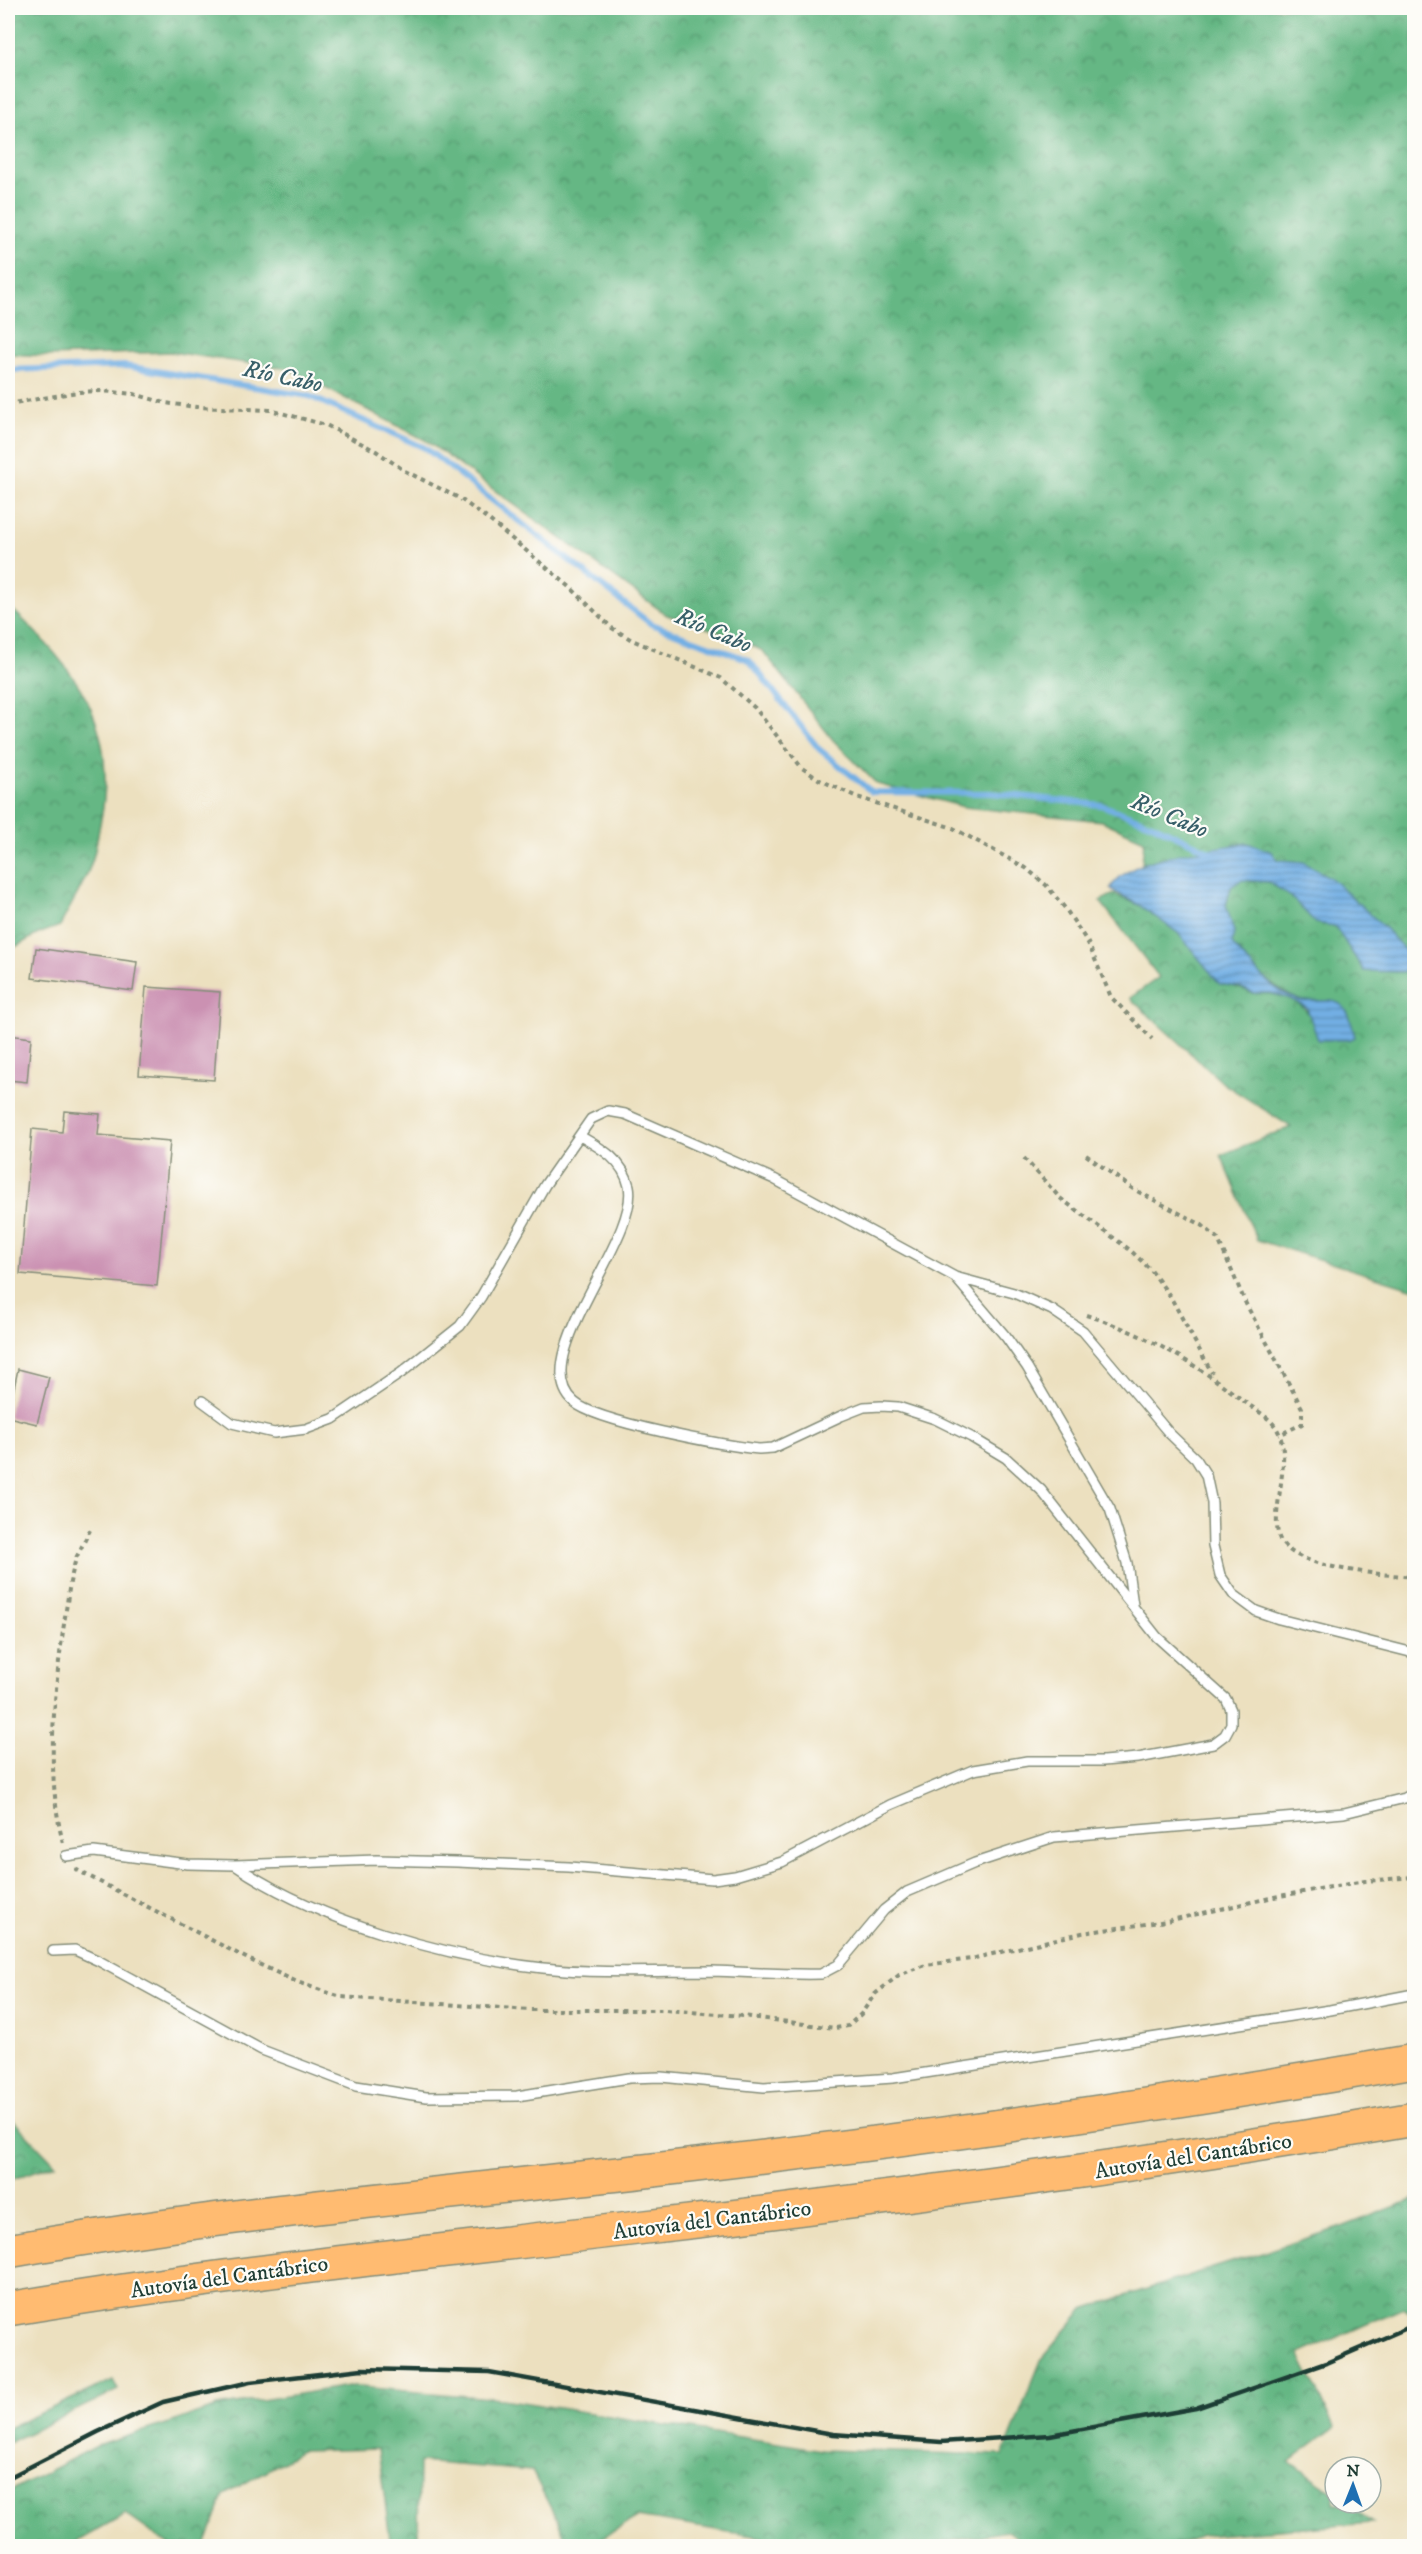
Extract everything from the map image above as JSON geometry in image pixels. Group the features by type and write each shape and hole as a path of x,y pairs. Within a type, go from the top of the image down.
{"highway":[{"path":"8,2251 187,2223 667,2169 999,2126 1245,2090 1414,2061"},
{"name":"Autovía del Cantábrico","path":"8,2309 232,2274 837,2205 1180,2158 1414,2119"},
{"path":"8,2320 232,2274"}],"lane":[{"path":"202,1401 232,1423 274,1433 306,1429 333,1419 401,1373 460,1326 481,1297 545,1185 591,1119 608,1111 625,1114 774,1179 956,1277 1014,1293 1052,1310 1083,1331 1169,1433 1196,1459 1206,1476 1212,1503 1213,1546 1220,1575 1233,1594 1256,1611 1279,1619 1414,1653"},
{"path":"66,1856 94,1852 188,1864 235,1865 377,1860 457,1862 569,1867 713,1879 758,1871 782,1862 890,1805 974,1770 1027,1761 1103,1761 1138,1758 1213,1744 1225,1735 1231,1725 1231,1710 1226,1699 1157,1637 1041,1491 1005,1458 935,1419 898,1407 864,1407 774,1448 759,1449 614,1420 583,1409 572,1401 565,1388 562,1375 571,1334 624,1225 630,1202 629,1185 609,1152 580,1136"},
{"path":"956,1277 1006,1337 1027,1367 1110,1509 1127,1563 1133,1608"},
{"path":"235,1865 259,1882 332,1915 406,1939 476,1958 545,1968 821,1974 838,1965 884,1910 906,1892 975,1863 1054,1837 1344,1813 1405,1798 1414,1793"},
{"path":"53,1951 75,1950 99,1961 262,2050 356,2086 426,2097 517,2096 629,2078 661,2077 764,2086 893,2078 1330,2010 1414,1994"}],"path":[{"path":"8,404 78,392 101,391 134,394 165,403 196,407 270,410 326,425 376,451 405,471 459,498 488,519 570,587 612,628 721,678 755,708 802,768 820,780 857,797 953,828 1026,868 1046,885 1065,908 1088,943 1111,997 1152,1039"},
{"path":"1086,1155 1133,1190 1202,1225 1218,1239 1246,1305 1302,1408 1302,1424 1279,1435"},
{"path":"1024,1158 1060,1198 1130,1250 1150,1269 1170,1296 1213,1376"},
{"path":"1052,1310 1083,1314 1105,1321 1186,1359 1213,1376 1266,1418 1279,1435 1283,1460 1277,1524 1279,1538 1286,1549 1314,1563 1414,1577"},
{"path":"90,1530 79,1551 70,1582 53,1735 53,1789 66,1856 81,1874 258,1964 297,1982 341,1997 530,2010 666,2010 835,2028 848,2026 861,2014 875,1994 898,1975 926,1965 971,1959 1082,1933 1167,1921 1274,1897 1365,1881 1414,1877"}],"green space":[{"path":"8,8 1414,8 1414,957 1407,953 1384,927 1303,862 1277,860 1247,843 1142,863 1144,840 1102,821 964,807 877,784 833,740 763,651 732,636 667,615 425,440 289,369 171,352 48,356 8,354"},
{"path":"8,605 73,676 87,701 98,728 104,757 105,789 93,859 85,880 60,926 38,934 8,951"},
{"path":"1241,880 1269,882 1291,897 1316,923 1335,926 1364,971 1406,972 1414,989 1414,1289 1257,1240 1221,1155 1291,1127 1224,1084 1130,998 1159,977 1100,901 1114,894 1139,905 1178,933 1220,984 1253,993 1272,994 1291,999 1306,1010 1313,1021 1350,1019 1344,1010 1332,1002 1305,1002 1287,994 1254,968 1232,944 1234,932 1226,905 1231,887"},
{"path":"8,2115 55,2164 8,2181"},
{"path":"1414,2199 1414,2318 1403,2308 1299,2354 1335,2427 1290,2461 1323,2485 1323,2515 1362,2515 1373,2523 1201,2536 1174,2546 1029,2546 1007,2531 922,2546 815,2546 637,2517 589,2546 570,2546 532,2471 419,2462 418,2546 390,2539 378,2449 301,2451 224,2495 205,2546 171,2546 125,2514 69,2546 8,2546 8,2492 97,2446 218,2407 348,2386 503,2399 822,2450 1003,2455 1042,2358 1084,2309 1342,2227"},
{"path":"113,2380 118,2390 8,2443 8,2428"}],"water":[{"path":"1247,843 1272,852 1278,860 1303,862 1331,878 1384,927 1407,953 1414,957 1414,989 1406,972 1364,971 1335,926 1316,923 1291,897 1269,882 1241,880 1231,887 1226,905 1234,932 1232,944 1262,977 1289,996 1304,1001 1330,1001 1340,1004 1348,1014 1355,1037 1349,1040 1318,1040 1307,1008 1291,999 1271,993 1254,993 1239,987 1220,984 1178,933 1139,905 1110,889 1120,877 1152,861 1192,851"}],"building":[{"path":"36,948 137,962 133,991 32,978"},
{"path":"146,987 220,992 214,1080 139,1075"},
{"path":"8,1035 31,1038 27,1082 8,1080"},
{"path":"64,1111 100,1114 98,1135 170,1141 157,1286 20,1274 32,1129 62,1132"},
{"path":"18,1369 49,1377 37,1424 8,1417"}],"waterway":[{"name":"Río Cabo","path":"8,370 125,366 309,396 425,448 651,624 749,660 819,749 872,792 991,793 1101,805 1152,824 1213,853"}],"railway":[{"path":"8,2478 163,2402 250,2382 362,2369 489,2372 833,2434 941,2442 1050,2435 1196,2408 1326,2363 1414,2325"}]}
